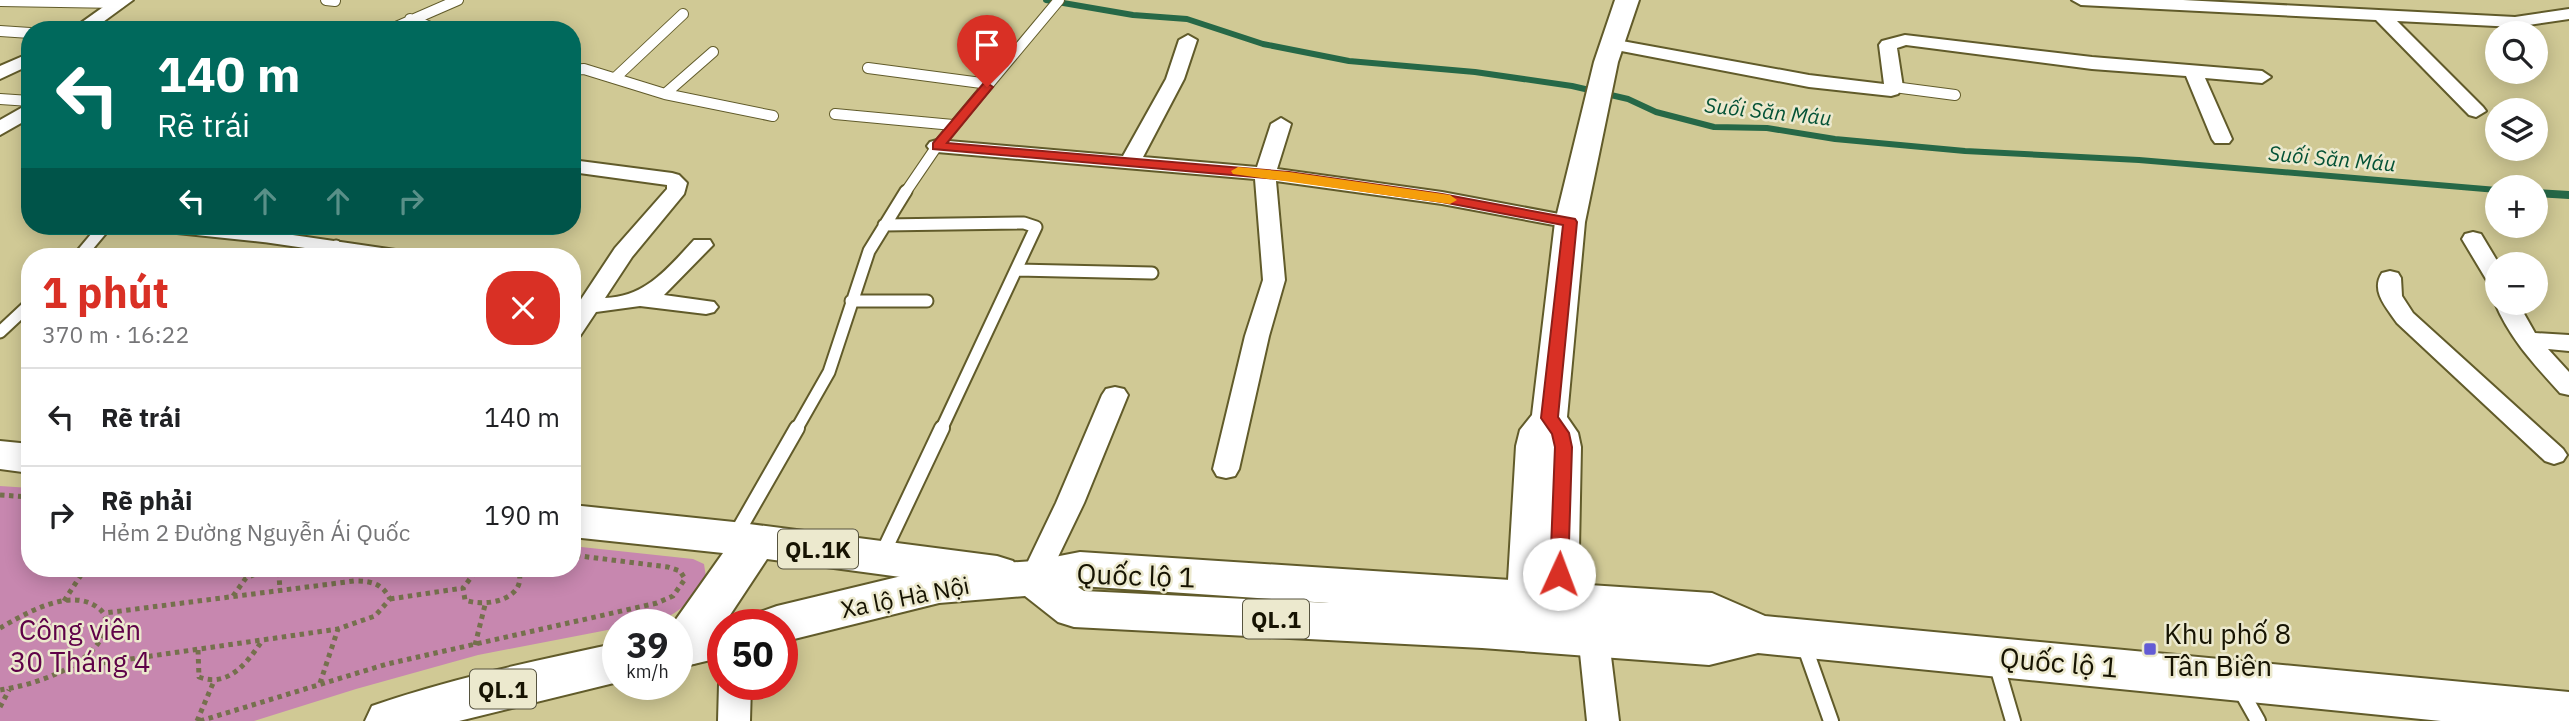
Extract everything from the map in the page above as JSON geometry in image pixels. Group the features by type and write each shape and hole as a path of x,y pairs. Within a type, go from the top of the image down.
{"main road":[{"path":"1559,617 1563,447 1560,433 1549,418 1570,222 1611,44 1627,0"},
{"path":"0,455 21,458"},
{"name":"QL.1K","path":"587,522 744,539 1034,578"},
{"path":"694,645 744,539"},
{"name":"Quốc lộ 1","path":"1034,578 1074,609 1559,617 1709,646 1780,636 2235,679 2438,710 2556,715"},
{"name":"Xa lộ Hà Nội","path":"798,620 939,585 1034,578"},
{"name":"QL.1","path":"390,721 488,692 602,666"}],"street":[{"path":"2081,0 2208,4 2515,22 2569,15"},
{"path":"93,21 122,1"},
{"path":"2382,16 2476,111"},
{"path":"1130,162 1175,79 1188,40"},
{"path":"1611,44 1809,81 1878,90 1891,90 1894,87 1888,45 1892,41 1905,40 2092,63 2262,77"},
{"path":"0,73 21,62"},
{"path":"2193,71 2222,139"},
{"path":"0,129 21,115"},
{"path":"1226,469 1257,336 1274,280 1265,174 1280,124"},
{"path":"937,146 1265,174 1442,198 1570,222"},
{"path":"581,167 672,179 677,183 677,190 623,253 581,318"},
{"path":"2473,239 2485,259"},
{"path":"590,304 618,306 642,300 657,292 702,245"},
{"path":"2390,278 2390,296 2405,318 2555,455"},
{"path":"642,300 706,307"},
{"path":"2512,315 2526,340 2569,387"},
{"path":"2526,340 2569,342"},
{"path":"1034,578 1070,503 1115,395"},
{"path":"1559,617 1603,721"},
{"path":"734,721 735,700"}],"lane":[{"path":"406,21 458,0"},
{"path":"0,1 122,1"},
{"path":"744,539 829,372 869,251 884,225 953,125 1056,3"},
{"path":"615,78 683,13"},
{"path":"410,19 415,21"},
{"path":"0,31 21,32"},
{"path":"665,94 713,52"},
{"path":"868,68 989,85"},
{"path":"581,69 665,94 772,116"},
{"path":"1894,87 1955,95"},
{"path":"0,99 21,100"},
{"path":"835,114 953,125"},
{"path":"881,558 1036,227 1031,224 884,225"},
{"path":"241,235 349,248"},
{"path":"1017,270 1152,272"},
{"path":"852,301 927,301"},
{"path":"0,332 21,312"},
{"path":"1780,636 1831,721"},
{"path":"1994,656 2013,721"},
{"path":"2235,679 2258,721"}],"path":[{"path":"0,495 21,496"},
{"path":"198,721 387,664 657,603 673,596 685,579 680,571 668,567 581,556"},
{"path":"64,602 80,577"},
{"path":"232,597 248,577"},
{"path":"279,577 280,590"},
{"path":"390,598 463,588 471,577"},
{"path":"463,588 465,600 471,604 485,605 498,602 515,590 522,577"},
{"path":"68,668 338,629 372,618 387,607 390,598 383,586 372,581 105,613"},
{"path":"0,628 21,616 64,602 82,601 97,605 105,613 106,625 99,639 68,668 46,680 0,691"},
{"path":"475,645 485,605"},
{"path":"319,684 338,629"},
{"path":"198,650 198,677 205,681 214,681 232,675 243,666 262,641"},
{"path":"198,721 214,681"},
{"path":"0,708 10,690"}],"green space":[{"name":"Công viên 30 Tháng 4","path":"0,486 21,487 21,577 581,577 581,547 693,559 704,564 706,577 680,609 602,609 602,631 478,655 254,721 0,721"}],"waterway":[{"name":"Suối Săn Máu","path":"1046,0 1133,15 1187,19 1263,44 1349,61 1475,72 1572,86 1628,99 1656,112 1714,127 1767,128 1835,139 1965,151 2139,160 2485,189"},
{"name":"Suối Săn Máu","path":"2548,194 2569,195"}],"slow traffic":[{"path":"1238,171 1450,200"}],"place":[{"name":"Khu phố 8 Tân Biên","path":"2150,649"}],"route":[{"path":"987,87 937,146 1289,176 1442,198 1570,222 1549,418 1560,433 1563,447 1559,574"}]}
